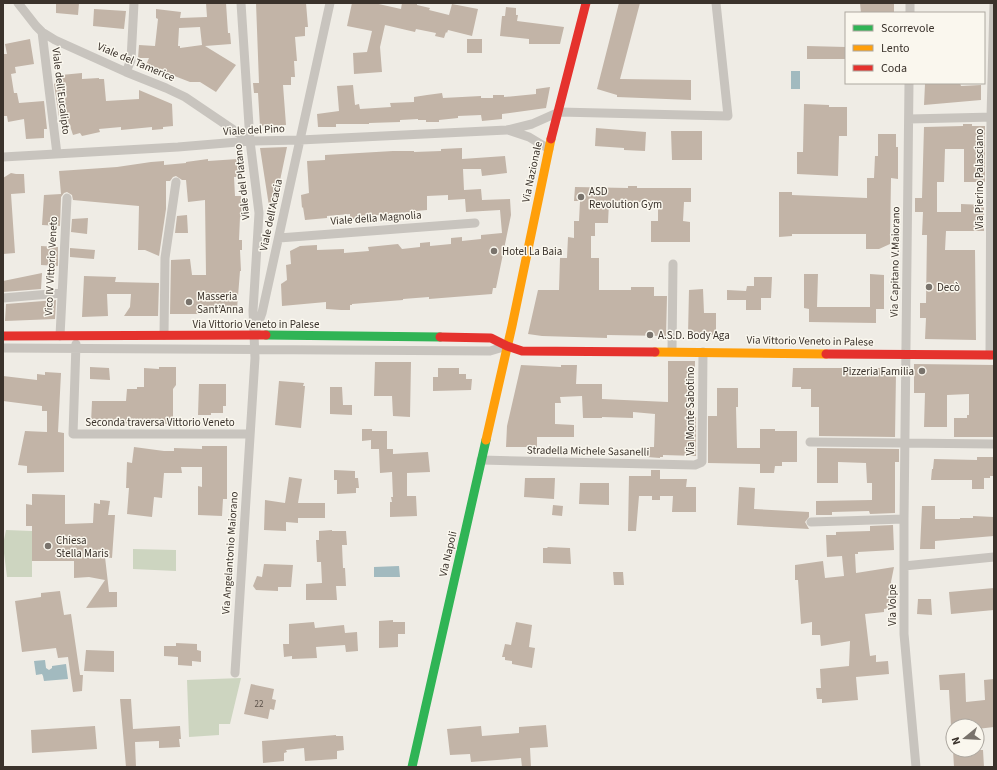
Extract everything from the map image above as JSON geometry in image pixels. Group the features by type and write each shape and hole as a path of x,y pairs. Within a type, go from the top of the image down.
{"street":[{"name":"Viale del Tamerice","path":"18,3 30,20 42,32 62,44 186,97 250,141"},
{"path":"126,72 130,60 134,3"},
{"name":"Viale del Platano","path":"241,3 250,141 259,213 253,311 254,335"},
{"name":"Viale dell'Acacia","path":"250,434 255,350 254,335 262,313 330,3"},
{"name":"Via Nazionale","path":"507,346 549,148 586,3"},
{"path":"559,112 728,116 716,3"},
{"name":"Via Pierino Palasciano","path":"992,355 994,3"},
{"name":"Viale dell'Eucalipto","path":"42,32 57,154"},
{"name":"Via Capitano V.Maiorano","path":"905,442 909,84"},
{"name":"Viale del Pino","path":"3,157 186,147 250,141 507,130 532,124 559,112"},
{"path":"909,119 993,117"},
{"name":"Viale del Pino","path":"507,130 529,137 549,148"},
{"path":"164,336 164,269 176,182"},
{"name":"Vico IV Vittorio Veneto","path":"60,336 67,198"},
{"name":"Viale della Magnolia","path":"279,238 475,223"},
{"path":"672,352 673,264"},
{"path":"3,298 62,294"},
{"name":"Via Vittorio Veneto in Palese","path":"3,336 254,335 491,338 522,351 992,355"},
{"name":"Seconda traversa Vittorio Veneto","path":"76,336 73,434 250,434"},
{"name":"Via Vittorio Veneto in Palese","path":"3,348 490,351 507,346"},
{"name":"Via Napoli","path":"412,767 507,346"},
{"name":"Via Monte Sabotino","path":"695,465 702,462 703,352"},
{"name":"Via Angelantonio Maiorano","path":"235,673 250,434"},
{"path":"810,442 994,444"},
{"name":"Via Volpe","path":"905,442 904,634 916,767"},
{"name":"Stradella Michele Sasanelli","path":"481,460 695,465"},
{"path":"811,522 904,519"},
{"path":"904,566 994,557"}],"green space":[{"path":"6,530 32,531 32,577 7,577 3,545"},
{"path":"133,549 176,550 176,571 133,569"},
{"path":"241,678 230,724 219,724 219,735 189,737 187,680"}],"water":[{"path":"791,71 800,71 800,89 791,89"},
{"path":"399,566 400,577 374,577 374,567"},
{"path":"45,660 46,668 49,670 52,666 66,664 68,679 44,681 42,674 36,675 34,661"}],"building":[{"path":"56,3 79,3 78,15 56,13"},
{"path":"206,3 226,3 228,33 230,33 231,44 205,46 236,65 216,92 200,82 190,82 146,65 149,58 138,58 139,45 155,46 158,19 156,18 156,9 181,12 180,18 207,17","holes":["200,27 202,45 180,48 180,46 178,46 179,28"]},
{"path":"256,3 306,3 308,27 305,27 305,36 295,37 297,61 294,61 295,77 291,77 291,85 283,85 286,125 260,126 258,93 254,93 253,83 259,83"},
{"path":"352,3 374,3 401,9 402,3 417,3 417,5 430,8 429,10 449,15 452,4 478,9 472,36 448,30 444,38 435,36 436,33 416,29 415,32 385,25 380,47 382,72 354,74 353,53 367,52 372,31 347,26"},
{"path":"619,3 640,3 620,79 691,80 691,100 617,97 617,95 597,89"},
{"path":"860,3 894,4 894,12 861,12"},
{"path":"506,7 516,8 516,15 518,15 517,21 564,27 560,44 529,44 529,39 500,36 502,16 505,16"},
{"path":"94,9 126,11 124,29 93,26"},
{"path":"30,39 34,64 15,67 16,73 11,74 14,93 17,93 19,103 44,101 47,129 44,129 44,138 26,139 24,119 8,122 7,116 3,116 3,54 7,54 5,44"},
{"path":"467,39 482,39 482,53 467,53"},
{"path":"807,46 845,47 845,59 807,59"},
{"path":"82,73 82,79 104,79 106,101 139,99 139,90 172,104 173,126 152,130 152,127 121,130 121,127 99,129 100,132 82,136 80,133 73,135 67,117 59,117 54,84 61,80 61,75"},
{"path":"925,84 960,84 961,86 981,85 981,100 924,105"},
{"path":"353,85 355,105 359,104 360,109 391,107 390,103 414,102 414,97 442,93 443,98 481,96 481,98 493,98 493,95 504,95 504,97 536,94 536,89 550,87 546,108 502,114 502,119 482,121 481,115 458,116 458,118 439,120 439,122 426,122 426,120 418,119 369,124 336,124 336,127 318,127 317,114 339,111 337,86"},
{"path":"804,104 829,105 829,107 847,107 847,136 839,136 838,176 797,174 797,152 803,152"},
{"path":"963,124 985,126 985,182 964,182 964,149 945,149 944,182 937,182 937,212 961,212 961,204 984,205 984,231 946,231 945,250 975,250 976,340 925,339 926,318 920,318 920,303 926,303 927,235 922,235 923,212 915,212 915,198 922,198 924,127 963,126"},
{"path":"596,128 646,132 645,151 595,146"},
{"path":"671,131 702,131 702,160 672,160"},
{"path":"878,134 896,134 896,147 898,147 898,179 891,178 890,244 879,249 866,249 866,234 792,234 792,236 779,237 779,192 792,192 792,195 867,198 867,178 874,178 875,156 878,156"},
{"path":"287,147 272,219 271,219 260,148"},
{"path":"462,148 462,159 505,156 507,173 482,176 481,169 463,169 464,190 481,189 482,200 510,199 511,215 496,288 493,288 492,294 429,299 429,297 352,304 350,305 350,310 326,309 326,302 282,306 281,284 287,280 286,265 291,264 290,251 300,246 317,245 317,250 344,249 344,253 369,251 368,247 398,244 402,249 420,247 420,243 430,242 430,246 451,244 451,238 462,237 462,241 481,239 481,235 502,233 500,210 466,212 465,199 448,200 448,195 427,196 427,210 416,212 389,213 389,216 380,217 380,215 359,216 359,219 350,219 350,214 305,220 301,195 309,193 307,161 325,160 325,155 393,151 441,151 441,149"},
{"path":"208,159 208,161 238,159 238,177 234,177 235,196 241,196 242,217 240,217 239,240 242,240 242,250 240,250 241,271 237,309 200,309 200,314 170,314 171,260 190,259 192,275 206,275 205,200 188,202 186,180 182,180 176,176 170,181 166,181 166,209 159,256 145,250 138,250 139,206 73,200 72,195 67,192 61,197 60,226 42,225 44,195 61,194 59,171 117,167 164,161 164,165"},
{"path":"11,173 24,174 25,193 11,194 15,253 3,254 3,178"},
{"path":"628,186 637,186 637,188 691,188 691,202 684,202 683,221 690,222 690,242 651,242 651,221 658,221 658,202 609,202 608,223 595,223 595,236 591,236 591,258 599,258 599,290 631,290 631,287 654,287 654,296 667,296 666,336 607,335 607,338 542,336 528,334 538,290 559,290 560,258 567,258 568,237 574,238 574,221 579,221 580,201 574,201 575,187 628,188"},
{"path":"187,215 188,233 175,233 177,216"},
{"path":"88,218 87,234 71,232 72,219"},
{"path":"41,246 58,247 58,266 41,265"},
{"path":"70,248 95,250 94,259 70,257"},
{"path":"42,273 41,289 3,292 3,281"},
{"path":"804,274 818,274 817,307 870,307 870,274 884,275 884,309 876,309 876,323 809,322 809,309 804,308"},
{"path":"84,276 116,277 115,282 159,283 158,316 124,316 130,307 131,294 107,294 108,316 82,317"},
{"path":"754,277 772,277 771,298 761,298 761,310 746,310 746,300 727,300 727,290 746,291 747,286 754,286"},
{"path":"703,289 704,313 716,313 716,335 688,334 689,290"},
{"path":"56,300 55,319 5,321 6,304"},
{"path":"668,361 695,361 694,417 696,417 696,456 663,455 663,457 660,458 647,457 648,447 654,447 655,414 633,412 633,418 583,418 582,396 560,397 561,403 555,403 555,424 574,425 574,437 537,437 537,447 506,447 507,426 521,365 561,367 561,365 577,365 576,384 602,384 602,399 668,402"},
{"path":"375,362 411,362 410,417 393,416 392,396 374,396"},
{"path":"914,364 994,365 994,437 954,437 954,418 967,418 967,415 969,415 969,394 947,395 947,427 924,427 925,393 914,393"},
{"path":"90,367 109,368 110,380 90,379"},
{"path":"159,367 176,367 176,385 173,389 173,424 91,423 92,401 126,401 127,389 144,387 144,368 159,369"},
{"path":"438,368 459,368 459,374 466,374 466,379 472,379 471,390 433,391 433,377 438,377"},
{"path":"793,368 885,368 885,373 896,373 895,437 819,436 819,407 811,407 811,389 792,387"},
{"path":"45,372 61,373 58,432 64,433 64,472 27,473 27,466 18,465 25,431 47,432 47,411 42,411 42,406 3,401 3,376 37,380 37,374 45,375"},
{"path":"279,381 304,383 301,428 275,425"},
{"path":"199,384 226,384 226,406 223,406 223,413 198,415"},
{"path":"330,387 342,387 343,405 352,405 352,415 330,414"},
{"path":"717,388 738,388 738,407 736,407 737,448 760,448 760,429 797,431 797,462 782,462 782,466 775,466 774,473 760,473 760,464 708,463 708,416 717,416"},
{"path":"362,429 387,431 387,449 393,449 393,454 428,452 430,472 407,473 407,496 416,496 417,516 390,517 390,502 392,502 391,497 393,497 392,472 380,473 379,449 371,449 371,440 362,441"},
{"path":"202,446 227,446 227,499 223,499 222,516 198,515 198,486 202,487 202,467 181,467 182,473 164,473 162,498 154,497 152,517 127,514 129,488 126,488 127,462 132,463 134,447 174,451 174,448 202,449"},
{"path":"817,448 899,449 899,462 895,462 895,513 870,514 869,511 832,512 832,515 816,515 816,501 872,500 872,483 867,483 866,463 838,462 838,483 817,483"},
{"path":"977,457 994,457 994,476 984,478 984,489 972,489 972,480 931,480 934,459 977,460"},
{"path":"334,470 355,471 355,478 358,478 359,488 356,488 356,493 337,494 337,480 334,480"},
{"path":"651,470 660,470 660,479 687,479 686,487 696,487 696,512 672,512 673,496 660,496 660,500 652,500 652,496 639,496 636,531 628,531 629,476 651,476"},
{"path":"289,477 302,479 298,503 325,503 325,518 298,518 298,523 286,522 286,531 264,530 265,500 285,503"},
{"path":"525,478 555,478 554,499 524,497"},
{"path":"580,483 609,483 609,505 579,504"},
{"path":"739,487 755,488 754,509 809,512 809,517 805,522 809,529 737,525"},
{"path":"32,494 65,495 65,524 93,523 94,503 100,504 100,500 110,501 108,515 115,515 112,558 105,557 109,592 117,592 117,607 86,608 105,580 89,577 74,578 74,561 32,561 32,526 26,526 26,504 32,505"},
{"path":"553,505 563,506 562,516 552,515"},
{"path":"922,506 935,506 935,519 973,518 973,516 994,517 994,536 935,541 935,549 920,549"},
{"path":"893,525 894,550 858,552 858,554 855,554 856,573 894,567 891,582 895,607 884,609 884,612 865,614 870,656 876,655 876,662 888,661 889,674 856,677 858,700 822,703 822,699 817,699 816,688 821,688 820,669 849,666 850,641 821,646 820,635 812,635 812,622 801,624 798,580 795,580 795,565 823,561 825,578 844,576 842,556 827,557 826,535 836,535 836,532 870,531 870,526"},
{"path":"319,531 346,531 347,545 342,545 343,568 345,568 346,586 336,586 337,600 306,600 306,584 322,583 321,562 317,562 316,540 319,540"},
{"path":"547,547 570,548 571,564 543,563 543,548 548,548"},
{"path":"264,564 293,565 291,587 278,587 278,591 256,590 253,586 257,576 262,577"},
{"path":"613,572 623,572 624,585 614,585"},
{"path":"994,588 994,610 951,614 949,592"},
{"path":"60,591 64,615 71,614 80,675 83,675 82,691 73,692 68,657 58,658 56,648 22,652 15,601 41,597 41,593"},
{"path":"918,599 931,599 932,615 917,614"},
{"path":"393,620 393,622 405,622 405,634 398,634 398,647 379,648 379,621"},
{"path":"314,622 315,628 344,625 345,633 357,632 358,651 346,652 345,645 316,647 317,658 292,659 292,656 284,657 283,644 289,644 289,624"},
{"path":"516,622 532,625 529,647 535,648 532,668 512,664 512,661 505,660 505,657 502,657 505,644 511,645"},
{"path":"176,643 197,644 197,650 201,651 201,662 192,661 192,666 178,665 178,657 164,656 164,646 176,646"},
{"path":"86,650 114,651 114,672 84,671"},
{"path":"965,673 966,702 985,700 984,680 994,679 994,727 985,728 985,718 951,718 949,690 940,690 939,675"},
{"path":"251,684 274,689 272,699 276,700 274,710 270,709 268,719 244,714"},
{"path":"120,699 131,699 133,729 180,726 180,747 159,748 159,741 135,742 136,767 126,767"},
{"path":"546,725 548,747 530,748 531,767 522,767 521,758 471,762 470,754 450,755 447,729 481,726 482,736 519,733 519,727"},
{"path":"95,726 97,749 32,753 31,730"},
{"path":"336,735 343,736 344,750 337,751 337,759 305,761 304,748 286,750 287,752 284,753 284,761 263,763 262,741"},
{"path":"953,758 983,758 984,767 954,767"}],"traffic: fast":[{"path":"266,335 440,337"},
{"path":"412,767 486,440"}],"traffic: slow":[{"path":"486,440 512,326 551,139"},
{"path":"655,352 826,354"}],"traffic: jam":[{"path":"551,139 586,3"},
{"path":"3,336 266,335"},
{"path":"440,337 491,338 522,351 655,352"},
{"path":"826,354 994,355"}],"place":[{"name":"ASD Revolution Gym","path":"581,197"},
{"name":"Hotel La Baia","path":"494,251"},
{"name":"Decò","path":"929,287"},
{"name":"Masseria Sant’Anna","path":"189,302"},
{"name":"A.S.D. Body Aga","path":"650,335"},
{"name":"Pizzeria Familia","path":"922,371"},
{"name":"Chiesa Stella Maris","path":"48,546"}]}
